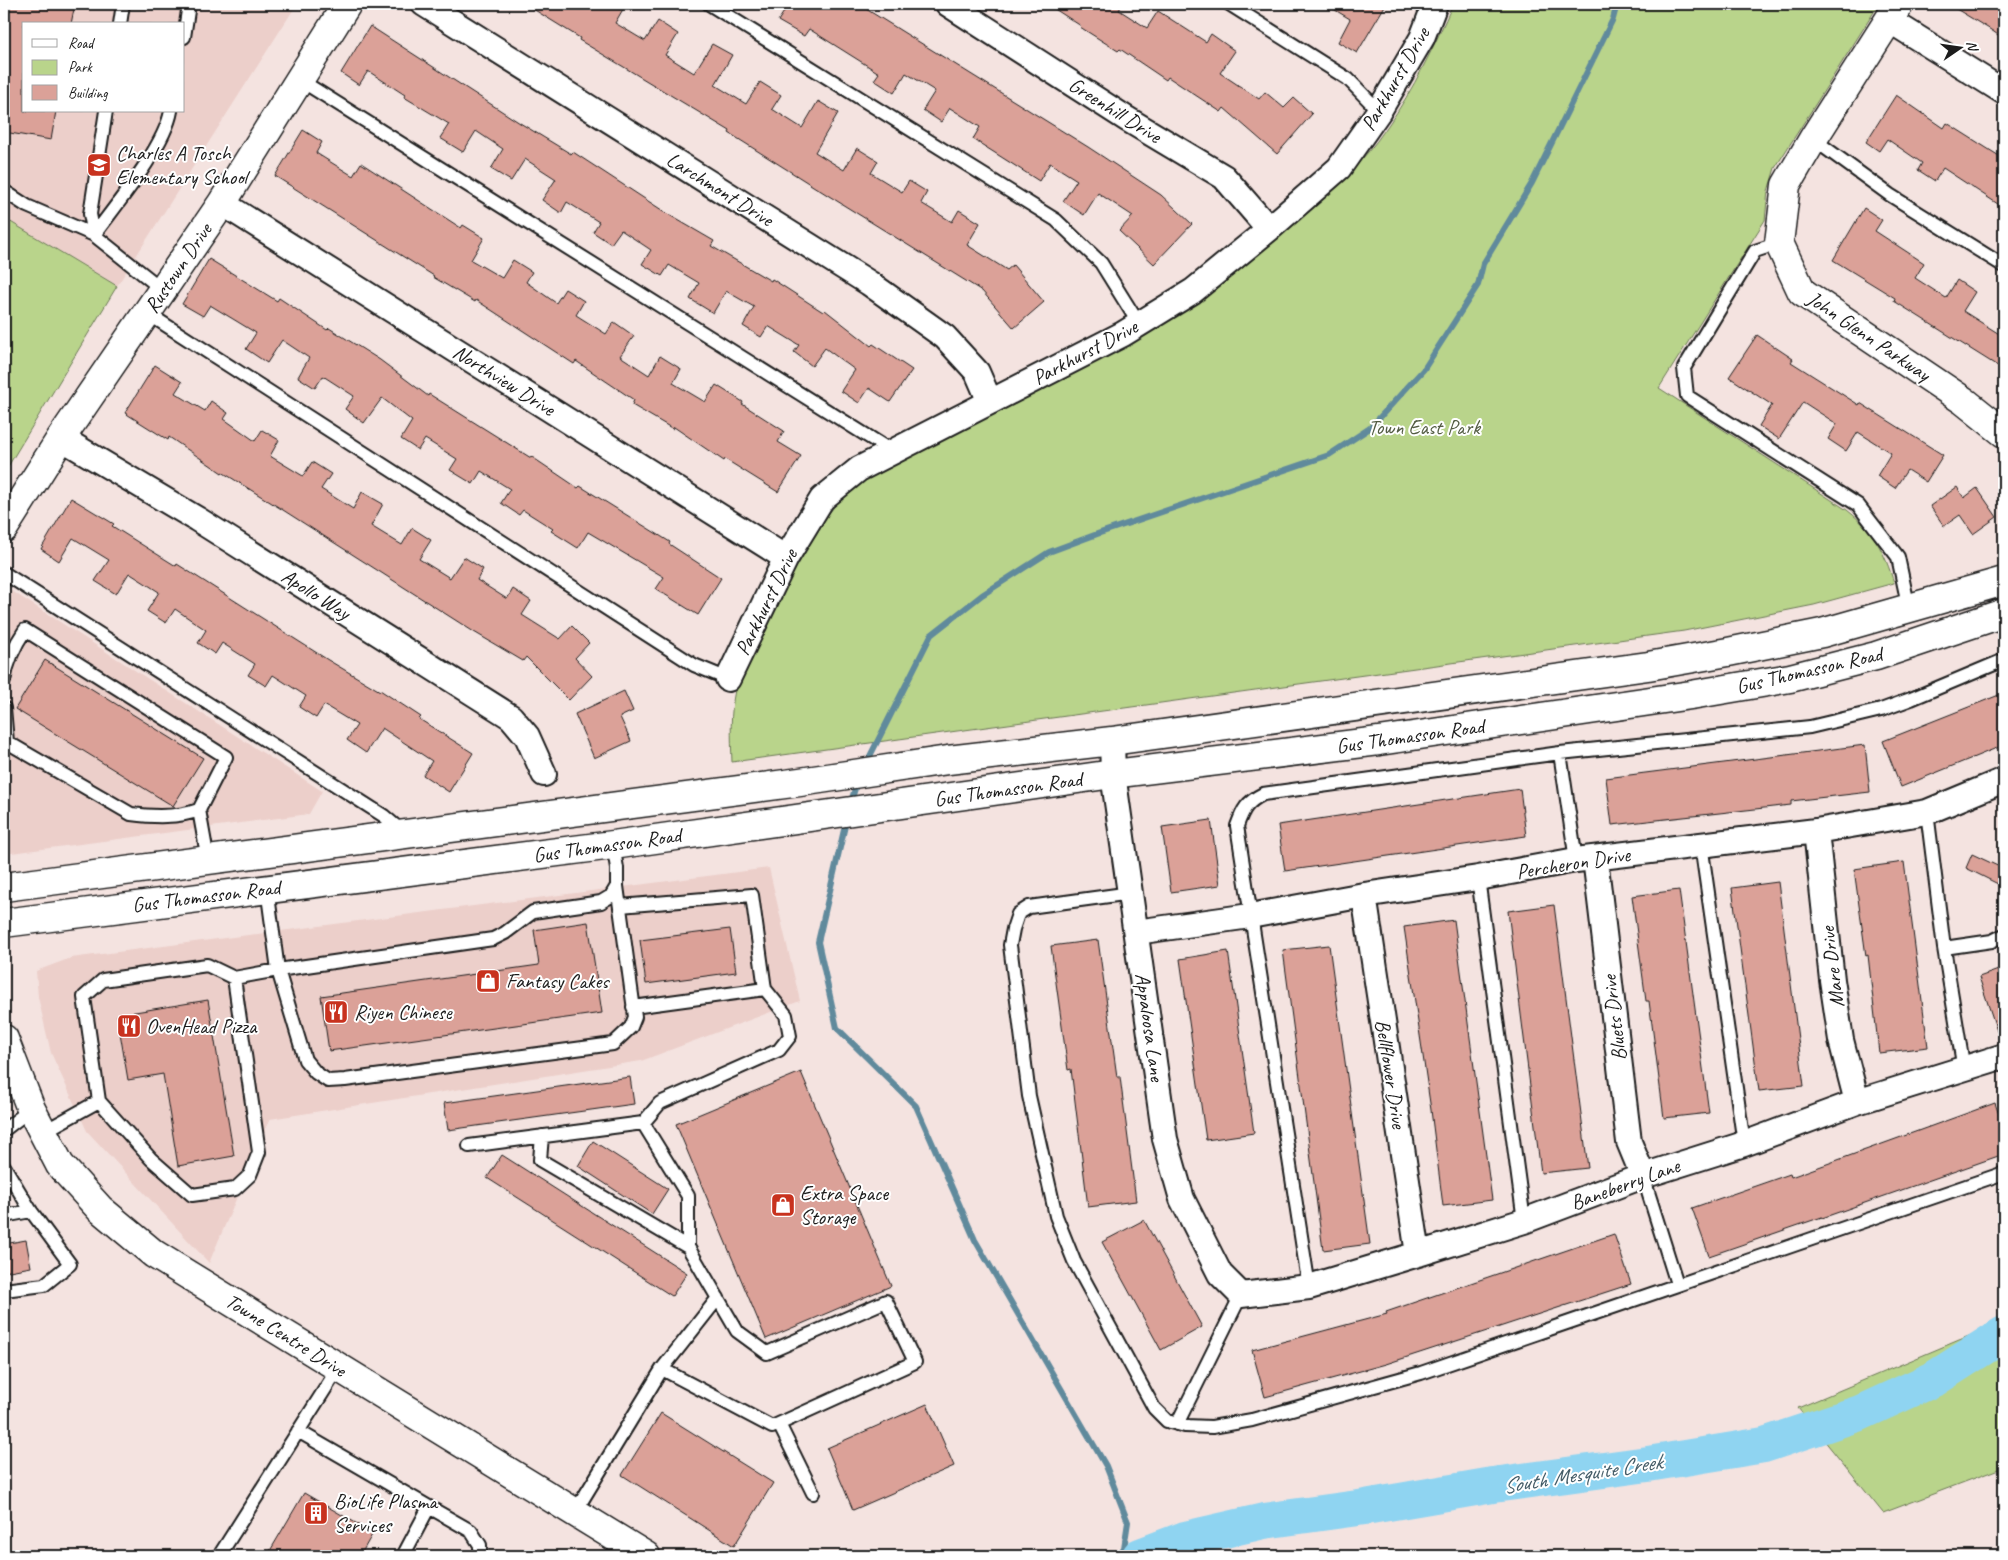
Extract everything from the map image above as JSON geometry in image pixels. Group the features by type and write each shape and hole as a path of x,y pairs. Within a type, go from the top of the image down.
{"main road":[{"name":"Rustown Drive","path":"4,528 61,438 222,203 347,4"},
{"path":"1778,243 1786,185 1812,139 1894,12"},
{"name":"John Glenn Parkway","path":"1778,243 1802,292 1964,401 2004,433"},
{"name":"Gus Thomasson Road","path":"4,887 800,782 948,760 1112,740 1648,666 1822,633 2004,580"},
{"name":"Gus Thomasson Road","path":"4,923 613,845 1113,774 1563,715 1790,678 1876,656 2004,613"},
{"path":"405,834 410,871"},
{"name":"Towne Centre Drive","path":"4,1039 37,1121 60,1165 100,1209 154,1254 646,1556"}],"street":[{"name":"Larchmont Drive","path":"424,4 892,299 946,337 977,372 990,402"},
{"name":"Greenhill Drive","path":"948,4 1127,119 1224,177 1269,230"},
{"name":"Parkhurst Drive","path":"728,680 786,558 822,499 859,469 1139,324 1193,291 1269,230 1339,168 1379,111 1422,38 1435,4"},
{"path":"1894,12 2004,92"},
{"name":"Northview Drive","path":"222,203 786,558"},
{"name":"Apollo Way","path":"61,438 197,519 511,717 527,736 544,774"},
{"name":"Appaloosa Lane","path":"1112,740 1113,774 1165,1139 1182,1198 1220,1274 1241,1295"},
{"name":"Percheron Drive","path":"1136,932 1250,916 1364,895 1586,859 1816,831 1927,812 2004,780"},
{"name":"Mare Drive","path":"1816,831 1833,989 1841,1040 1857,1102"},
{"name":"Bluets Drive","path":"1586,859 1628,1142 1643,1176"},
{"name":"Bellflower Drive","path":"1364,895 1418,1254"},
{"name":"Baneberry Lane","path":"1241,1295 1310,1286 1524,1221 1643,1176 1744,1144 1857,1102 2004,1056"}],"lane":[{"path":"120,22 123,4"},
{"path":"185,30 189,4"},
{"path":"709,4 1056,220 1102,263 1139,324"},
{"path":"1229,4 1348,79 1379,111"},
{"path":"300,80 893,452"},
{"path":"94,235 90,214 106,112"},
{"path":"94,235 155,150 170,119 171,112"},
{"path":"1812,139 1890,195 2004,266"},
{"path":"4,191 27,206 94,235 163,290"},
{"path":"1778,243 1755,251 1684,368 1687,396 1858,505 1898,557 1909,609"},
{"path":"147,313 694,665 728,680"},
{"path":"4,573 384,816 405,834"},
{"path":"4,681 6,668 15,646 25,630 226,757 199,810 208,860"},
{"path":"1310,1286 1237,826 1241,815 1250,801 1263,794 1560,753 1810,727 1881,710 2004,660"},
{"path":"4,708 5,742 131,814 167,816 187,814 199,810"},
{"path":"1560,753 1586,859"},
{"path":"1927,812 1944,948 1964,1070"},
{"path":"1701,844 1744,1144"},
{"path":"267,888 278,970 305,1060 316,1074 328,1080 345,1080 613,1044 634,1022 613,845"},
{"path":"1478,878 1524,1221"},
{"path":"234,978 259,1152 250,1175 235,1189 192,1195 151,1159 99,1101 84,997 102,980 207,965 234,978 493,938 505,933 533,912 600,902 611,896 617,886"},
{"path":"1131,893 1029,907 1018,914 1010,945 1029,1096 1056,1216 1074,1261 1154,1408 1168,1421 1177,1424 1212,1427 1252,1420 1421,1373 2004,1173"},
{"path":"469,1146 643,1123 660,1103 779,1050 790,1036 786,1015 765,989 752,895 620,906"},
{"path":"1944,948 1992,940 2004,935"},
{"path":"633,1007 765,989"},
{"path":"4,1130 99,1101"},
{"path":"643,1123 688,1196 688,1247"},
{"path":"542,1136 540,1160 688,1247 737,1331 767,1354 886,1301 916,1362 772,1427 662,1369"},
{"path":"4,1166 31,1211 70,1264 44,1286 4,1290"},
{"path":"1643,1176 1677,1284"},
{"path":"4,1216 31,1211"},
{"path":"1177,1424 1241,1295"},
{"path":"575,1512 662,1369 718,1298"},
{"path":"219,1556 339,1367"},
{"path":"779,1424 813,1493"},
{"path":"298,1431 471,1531 480,1545 480,1556"},
{"path":"408,1554 429,1507"}],"shaded area":[{"name":"Charles A Tosch Elementary School","path":"4,4 297,4 117,286 4,218"},
{"path":"4,586 322,791 309,814 4,854"},
{"path":"769,868 800,1001 641,1061 270,1119 209,1263 87,1131 51,1053 38,997 36,971 71,958"}],"green space":[{"name":"Town East Park","path":"1453,4 1879,4 1775,168 1768,191 1765,220 1659,388 1847,510 1877,542 1894,583 1814,605 1684,631 732,762 731,726 733,699 746,657 762,625 818,530 842,498 858,484 888,465 1180,313 1236,273 1329,192 1366,155 1397,113 1415,82"},
{"path":"4,218 117,286 4,473"},
{"path":"2004,1321 2004,1467 1883,1513 1798,1408"}],"building":[{"path":"4,4 75,4 71,22 22,22 22,112 56,112 51,140 4,132"},
{"path":"525,4 626,4 615,23 645,41 658,21 678,34 665,55 694,73 712,44 732,55 715,85 746,104 760,82 781,95 772,109 802,128 818,101 838,113 815,152 844,170 857,148 878,161 871,173 902,192 909,181 927,192 921,203 952,222 959,210 980,223 967,245 1007,270 1013,265 1044,302 1014,328 982,291 729,133 730,131 579,40 580,38"},
{"path":"789,4 858,4 1088,147 1161,195 1192,224 1154,264 1119,231 1133,216 1098,193 1084,215 1063,201 1077,180 1050,163 1039,181 973,139 980,127 950,108 941,122 923,110 935,91 906,73 894,93 874,80 879,73 809,29 804,36 778,21"},
{"path":"1047,4 1123,4 1119,10 1147,28 1158,11 1206,42 1211,34 1235,51 1220,73 1259,99 1265,92 1284,108 1294,98 1312,114 1277,154 1224,108 1221,112 1168,77 1166,80 1120,49 1118,51 1080,27"},
{"path":"1325,4 1386,4 1357,53 1338,42 1350,19"},
{"path":"1948,4 2004,4 2004,39 1991,30"},
{"path":"370,26 520,123 571,154 573,152 671,216 714,241 711,246 771,281 772,279 823,312 825,310 871,346 873,344 912,370 890,402 869,388 859,403 841,391 855,370 825,348 812,366 794,352 799,345 768,326 761,337 743,326 754,307 726,291 713,313 690,299 699,283 669,265 662,276 642,264 651,250 621,230 611,244 593,232 599,222 567,202 561,213 542,200 556,179 525,159 511,181 491,169 503,149 476,131 463,152 440,138 449,124 404,97 405,95 368,71 359,85 341,73"},
{"path":"1896,95 1944,128 1947,123 2004,159 2004,208 1943,168 1935,181 1918,170 1922,163 1887,139 1879,151 1866,142"},
{"path":"303,130 322,142 316,153 353,176 361,163 461,228 463,225 484,238 471,260 502,278 513,260 532,272 526,282 556,303 565,289 584,301 576,315 606,334 614,322 634,336 620,356 649,375 660,356 681,369 673,383 705,402 716,385 784,431 778,442 801,456 778,492 725,459 724,461 674,427 673,429 632,405 634,400 576,361 574,364 476,300 475,302 433,277 275,176"},
{"path":"1864,208 1882,220 1875,231 1924,263 1915,278 1946,298 1957,280 1975,292 1963,311 2004,337 2004,370 1894,301 1895,298 1833,260"},
{"path":"209,259 277,301 279,298 327,330 329,328 380,360 428,396 429,394 532,457 578,488 580,486 670,542 669,544 721,578 698,615 656,589 664,577 588,532 578,548 523,510 519,515 501,503 510,489 481,471 473,484 450,470 457,459 425,439 418,450 401,439 412,421 382,398 364,423 345,409 354,396 323,376 315,388 298,377 309,358 282,340 267,363 246,349 256,333 210,305 203,316 182,304"},
{"path":"1757,335 1793,359 1791,362 1943,455 1926,482 1907,470 1895,488 1877,476 1891,453 1858,432 1846,451 1828,439 1837,424 1803,402 1779,439 1759,426 1772,405 1729,377"},
{"path":"155,365 182,382 175,393 205,411 211,401 228,413 224,419 255,441 262,430 279,440 270,456 303,476 312,462 331,474 321,489 353,509 362,492 383,504 371,526 402,545 412,528 431,540 419,559 450,578 464,557 483,569 477,580 507,599 513,589 531,601 522,615 560,639 572,626 589,643 575,658 592,676 569,700 526,657 523,661 474,632 222,473 169,437 168,440 125,413"},
{"path":"1957,487 1964,498 1977,488 1997,517 1973,534 1960,515 1944,526 1930,506"},
{"path":"71,498 114,524 112,526 176,566 177,564 328,660 380,690 421,717 419,719 473,753 449,792 423,775 432,761 382,728 366,753 347,740 357,725 324,705 316,718 299,707 306,696 273,675 266,686 248,675 255,664 222,643 215,654 198,643 206,630 175,609 166,623 147,611 159,592 129,573 116,594 95,581 109,560 73,538 59,561 41,549"},
{"path":"45,660 203,758 173,806 15,709"},
{"path":"624,691 633,711 620,717 631,741 594,758 575,714"},
{"path":"2004,693 2004,745 1901,787 1883,741"},
{"path":"1865,745 1870,792 1791,801 1791,805 1612,825 1606,778"},
{"path":"1520,789 1526,836 1285,871 1278,825"},
{"path":"1211,820 1220,885 1171,892 1162,827"},
{"path":"1972,854 2004,869 2004,876 2000,885 1966,868"},
{"path":"1904,862 1928,1047 1879,1053 1868,955 1866,956 1854,869"},
{"path":"1778,882 1804,1086 1759,1091 1732,888"},
{"path":"1679,890 1709,1113 1664,1118 1649,1001 1646,1001 1632,896"},
{"path":"1554,905 1588,1168 1541,1173 1508,911"},
{"path":"1454,920 1492,1200 1443,1206 1404,927"},
{"path":"588,922 602,1013 329,1051 321,996 539,965 534,930"},
{"path":"730,929 736,972 646,984 640,940"},
{"path":"1098,940 1117,1077 1120,1077 1136,1201 1088,1207 1071,1069 1068,1070 1051,946"},
{"path":"1329,945 1370,1244 1323,1250 1283,950"},
{"path":"1228,951 1254,1133 1206,1140 1180,959"},
{"path":"2004,968 2004,1043 2001,1043 1979,977"},
{"path":"208,1000 234,1156 178,1166 163,1074 128,1080 117,1015"},
{"name":"Extra Space Storage","path":"801,1072 891,1286 766,1339 676,1124"},
{"path":"630,1077 634,1104 448,1130 444,1103"},
{"path":"1995,1103 2004,1130 2004,1154 1709,1256 1692,1208 1790,1174 1791,1177"},
{"path":"593,1141 668,1189 652,1214 578,1166"},
{"path":"502,1155 687,1273 672,1296 487,1178"},
{"path":"1144,1220 1202,1327 1161,1350 1102,1242"},
{"path":"1614,1234 1631,1284 1386,1364 1265,1397 1252,1350 1387,1314 1386,1312"},
{"path":"26,1240 31,1267 4,1272 4,1244"},
{"path":"927,1404 954,1466 853,1510 827,1448"},
{"path":"661,1413 773,1483 734,1546 622,1475"},
{"name":"BioLife Plasma Services","path":"304,1493 373,1533 360,1556 267,1556"}],"waterway":[{"path":"866,764 931,635 982,595 1049,552 1329,455 1370,428 1424,369 1478,285 1483,264 1532,183 1613,19 1617,4"},
{"path":"850,805 857,782"},
{"path":"847,817 818,942 837,1028 916,1106 975,1240 1106,1466 1128,1522 1124,1548 1117,1556"},
{"name":"South Mesquite Creek","path":"1140,1556 1185,1539 1264,1521 1764,1445 1860,1413 1934,1379 2004,1334"}],"place":[{"name":"Charles A Tosch Elementary School","path":"99,165"},
{"name":"Fantasy Cakes","path":"488,981"},
{"name":"Riyen Chinese","path":"336,1012"},
{"name":"OvenHead Pizza","path":"129,1026"},
{"name":"Extra Space Storage","path":"783,1205"},
{"name":"BioLife Plasma Services","path":"316,1513"}]}
